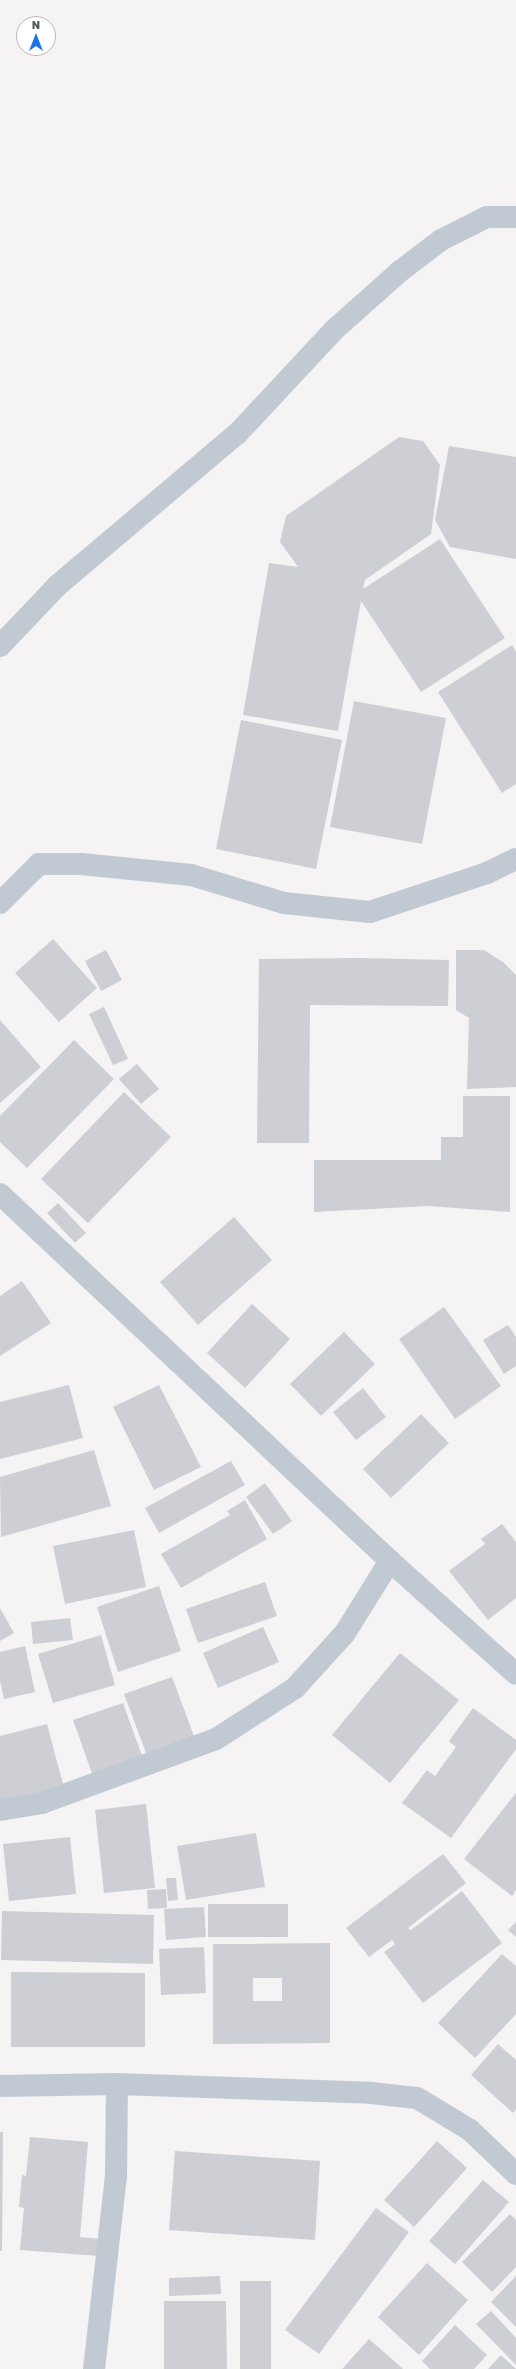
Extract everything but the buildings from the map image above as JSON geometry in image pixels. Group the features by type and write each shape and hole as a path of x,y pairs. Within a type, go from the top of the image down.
{"street":[{"path":"0,646 58,585 237,434 334,330 399,272 441,240 487,217 516,217"},
{"path":"0,903 39,864 82,864 191,875 284,903 370,912 487,872 516,859"},
{"path":"0,1194 390,1561 516,1674"},
{"path":"0,1810 42,1803 223,1735 295,1688 345,1633 390,1561"},
{"path":"94,2369 116,2177 117,2084"},
{"path":"0,2086 117,2084 371,2093 417,2098 470,2130 516,2174"}]}
